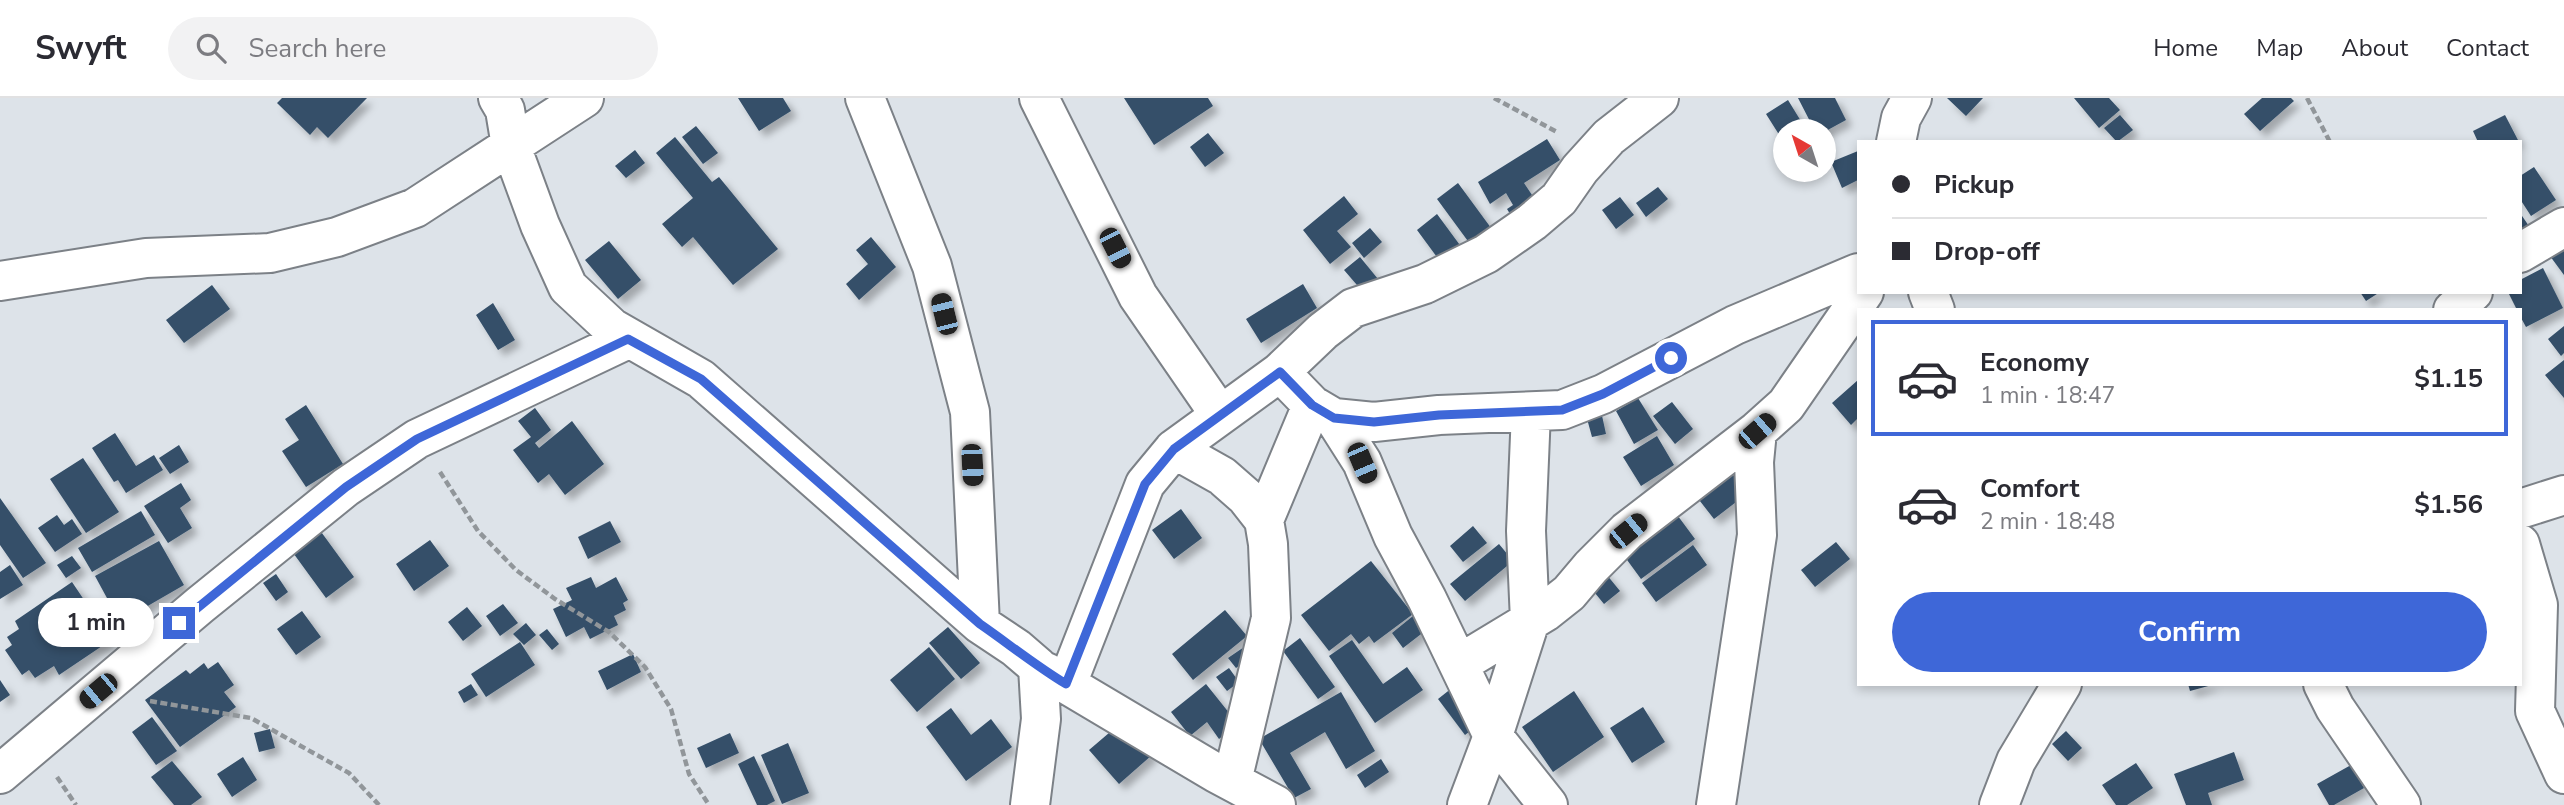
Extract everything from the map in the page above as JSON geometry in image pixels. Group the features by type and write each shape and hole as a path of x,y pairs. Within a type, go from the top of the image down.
{"street":[{"path":"498,98 505,110 511,146 540,225 568,287 612,328 701,379 980,624 1052,675 1232,782 1276,805"},
{"path":"0,281 146,258 271,253 337,237 415,208 584,98"},
{"path":"865,98 932,266 970,412 980,624"},
{"path":"1039,98 1138,296 1220,415"},
{"path":"1030,805 1041,719 1052,675 1145,484 1174,449 1280,372 1323,331 1353,308 1425,285 1486,254 1559,200 1580,169 1609,137 1659,98"},
{"path":"1896,140 1901,118 1912,98"},
{"path":"2522,252 2564,227"},
{"path":"1323,411 1374,422 1439,415 1562,410 1603,394 1735,325 1857,273"},
{"path":"1459,664 1530,621 1569,593 1628,531 1757,431 1786,405 1863,294"},
{"path":"2455,308 2471,294"},
{"path":"0,774 346,487 417,439 628,339"},
{"path":"1280,372 1323,411 1362,463 1393,536 1493,736 1548,805"},
{"path":"1264,520 1323,411"},
{"path":"1467,805 1493,736 1530,621 1526,531 1531,412"},
{"path":"1716,805 1757,535 1754,462 1757,431"},
{"path":"1174,449 1222,476 1246,497 1264,520 1268,544 1271,618 1232,782"},
{"path":"2522,508 2564,495"},
{"path":"2522,551 2538,604 2535,711 2564,774"},
{"path":"1999,805 2016,761 2061,686"},
{"path":"2324,686 2335,708 2401,805"}],"path":[{"path":"1494,98 1595,152"},
{"path":"2307,98 2329,140"},
{"path":"417,439 478,531 516,570 609,632 645,667 671,709 689,774 709,805"},
{"path":"98,691 251,718 349,773 379,805"}],"building":[{"path":"282,98 367,98 328,138 317,127 310,135 277,103"},
{"path":"738,98 783,98 791,111 759,131"},
{"path":"1124,98 1208,98 1213,106 1154,145"},
{"path":"1798,98 1835,98 1846,120 1836,125 1836,119 1809,119"},
{"path":"1947,98 1983,98 1966,116"},
{"path":"2074,98 2109,98 2120,110 2099,128"},
{"path":"2262,98 2291,98 2294,101 2260,131 2244,114"},
{"path":"1788,100 1800,119 1773,119 1773,125 1766,114"},
{"path":"2120,115 2133,130 2120,140 2115,140 2104,128"},
{"path":"2505,115 2518,140 2477,140 2473,131"},
{"path":"696,126 718,153 703,164 682,137"},
{"path":"1208,133 1224,153 1205,167 1190,147"},
{"path":"675,137 712,182 719,177 778,249 733,285 693,237 682,247 662,224 693,198 656,153"},
{"path":"1547,139 1560,160 1524,183 1540,207 1515,222 1507,209 1513,205 1506,193 1490,204 1478,182"},
{"path":"635,150 645,163 626,178 615,166"},
{"path":"1857,151 1857,180 1842,188 1836,174 1836,160"},
{"path":"2534,167 2556,200 2531,216 2522,202 2522,175"},
{"path":"1458,183 1494,232 1473,248 1437,199"},
{"path":"1658,187 1668,199 1646,217 1636,203"},
{"path":"1344,196 1358,214 1337,231 1351,247 1330,264 1303,230"},
{"path":"1620,197 1634,215 1616,229 1602,210"},
{"path":"1437,214 1465,252 1445,268 1417,230"},
{"path":"2522,216 2533,232 2522,240"},
{"path":"1370,228 1382,242 1364,258 1352,243"},
{"path":"871,237 896,267 859,300 846,284 868,264 856,250"},
{"path":"609,241 641,280 618,299 585,260"},
{"path":"2564,245 2564,275 2550,256"},
{"path":"1360,257 1378,279 1363,292 1344,270"},
{"path":"2543,268 2563,308 2526,327 2522,320 2522,308 2516,308 2509,294 2522,294 2522,279"},
{"path":"1303,284 1317,308 1261,343 1246,319"},
{"path":"212,285 230,309 184,343 166,320"},
{"path":"2361,294 2377,294 2366,301"},
{"path":"493,303 515,340 498,350 476,315"},
{"path":"2564,326 2564,353 2561,356 2548,339"},
{"path":"2564,360 2564,398 2545,375"},
{"path":"1857,381 1857,419 1851,425 1832,403"},
{"path":"1638,398 1658,430 1634,444 1616,411"},
{"path":"1672,402 1693,429 1675,444 1653,416"},
{"path":"306,405 343,464 306,487 282,451 299,440 285,419"},
{"path":"535,408 551,430 535,443 539,448 572,421 604,464 565,495 549,474 538,483 513,450 531,437 518,421"},
{"path":"1601,411 1606,434 1592,437 1586,415"},
{"path":"115,433 136,466 154,455 163,470 126,493 118,480 114,482 92,448"},
{"path":"1657,436 1674,465 1641,486 1623,457"},
{"path":"179,445 189,462 170,474 159,458"},
{"path":"83,458 119,512 86,533 50,479"},
{"path":"1735,465 1753,489 1714,519 1696,496"},
{"path":"181,483 191,500 180,508 192,528 168,543 144,506"},
{"path":"0,498 46,563 23,578 0,545"},
{"path":"1181,509 1202,538 1174,559 1152,530"},
{"path":"141,511 155,535 92,572 78,548"},
{"path":"1675,512 1695,539 1641,579 1622,553"},
{"path":"57,515 64,525 72,519 82,534 55,552 38,528"},
{"path":"610,521 621,542 588,559 578,537"},
{"path":"1473,526 1487,543 1463,562 1450,546"},
{"path":"319,529 354,577 326,598 291,550"},
{"path":"430,540 449,566 414,591 396,564"},
{"path":"159,541 184,585 120,622 95,576"},
{"path":"1836,542 1850,559 1815,587 1801,570"},
{"path":"1499,544 1513,561 1465,601 1450,584"},
{"path":"1693,545 1707,565 1656,602 1642,583"},
{"path":"72,556 81,568 66,578 57,565"},
{"path":"1371,561 1413,614 1374,643 1369,636 1359,644 1351,634 1329,651 1301,615"},
{"path":"10,565 23,585 0,599 0,572"},
{"path":"1602,569 1620,591 1604,604 1586,582"},
{"path":"276,574 288,592 276,601 263,583"},
{"path":"591,577 596,588 616,577 628,600 623,603 626,610 614,616 618,625 590,639 584,627 566,637 553,609 572,600 566,588"},
{"path":"72,582 111,640 59,675 54,666 35,678 29,670 22,675 5,650 12,645 7,637 19,629 15,621"},
{"path":"503,604 518,623 500,636 486,616"},
{"path":"467,607 482,626 463,641 448,622"},
{"path":"1225,610 1247,636 1193,680 1172,654"},
{"path":"302,611 321,637 296,655 277,629"},
{"path":"1413,616 1425,631 1403,648 1392,633"},
{"path":"526,623 536,635 524,645 513,634"},
{"path":"948,627 980,663 961,679 929,643"},
{"path":"547,629 559,644 552,650 539,635"},
{"path":"1300,638 1335,687 1318,699 1283,651"},
{"path":"1352,640 1383,684 1407,667 1423,690 1375,723 1329,656"},
{"path":"520,642 535,665 486,697 471,674"},
{"path":"1247,645 1254,655 1236,668 1228,658"},
{"path":"929,647 955,679 917,712 890,680"},
{"path":"633,654 641,672 607,690 598,671"},
{"path":"218,662 234,685 224,692 236,707 180,747 145,700 186,670 190,674 204,663 208,669"},
{"path":"1229,668 1239,682 1227,691 1216,677"},
{"path":"0,680 10,695 0,702"},
{"path":"471,684 478,695 464,703 458,692"},
{"path":"1206,684 1238,724 1219,739 1207,722 1190,736 1171,712"},
{"path":"1457,684 1484,720 1465,735 1438,699"},
{"path":"2189,686 2208,686 2190,691"},
{"path":"1574,691 1604,737 1553,772 1522,727"},
{"path":"1341,692 1375,751 1346,769 1325,732 1290,753 1311,789 1294,798 1259,739"},
{"path":"1643,707 1665,742 1632,763 1610,728"},
{"path":"951,708 971,735 991,719 1012,747 966,781 926,727"},
{"path":"152,717 177,751 156,765 132,732"},
{"path":"1123,721 1152,755 1119,784 1089,750"},
{"path":"270,729 275,748 259,752 254,733"},
{"path":"2066,731 2082,748 2068,761 2052,744"},
{"path":"730,733 739,753 706,768 697,748"},
{"path":"788,743 809,793 782,804 761,755"},
{"path":"2234,752 2244,780 2208,793 2212,805 2186,805 2174,774"},
{"path":"754,756 775,801 767,805 757,805 738,764"},
{"path":"243,757 257,780 232,797 217,774"},
{"path":"1381,759 1389,772 1365,788 1357,775"},
{"path":"172,761 202,797 191,805 174,805 151,777"},
{"path":"2136,763 2153,788 2127,805 2116,805 2102,785"},
{"path":"2351,765 2364,788 2334,805 2329,805 2317,784"}],"route":[{"path":"179,623 346,487 417,439 628,339 701,379 980,624 1066,684 1145,484 1174,449 1280,372 1312,405 1334,418 1374,422 1439,415 1562,410 1603,394 1671,358"}]}
